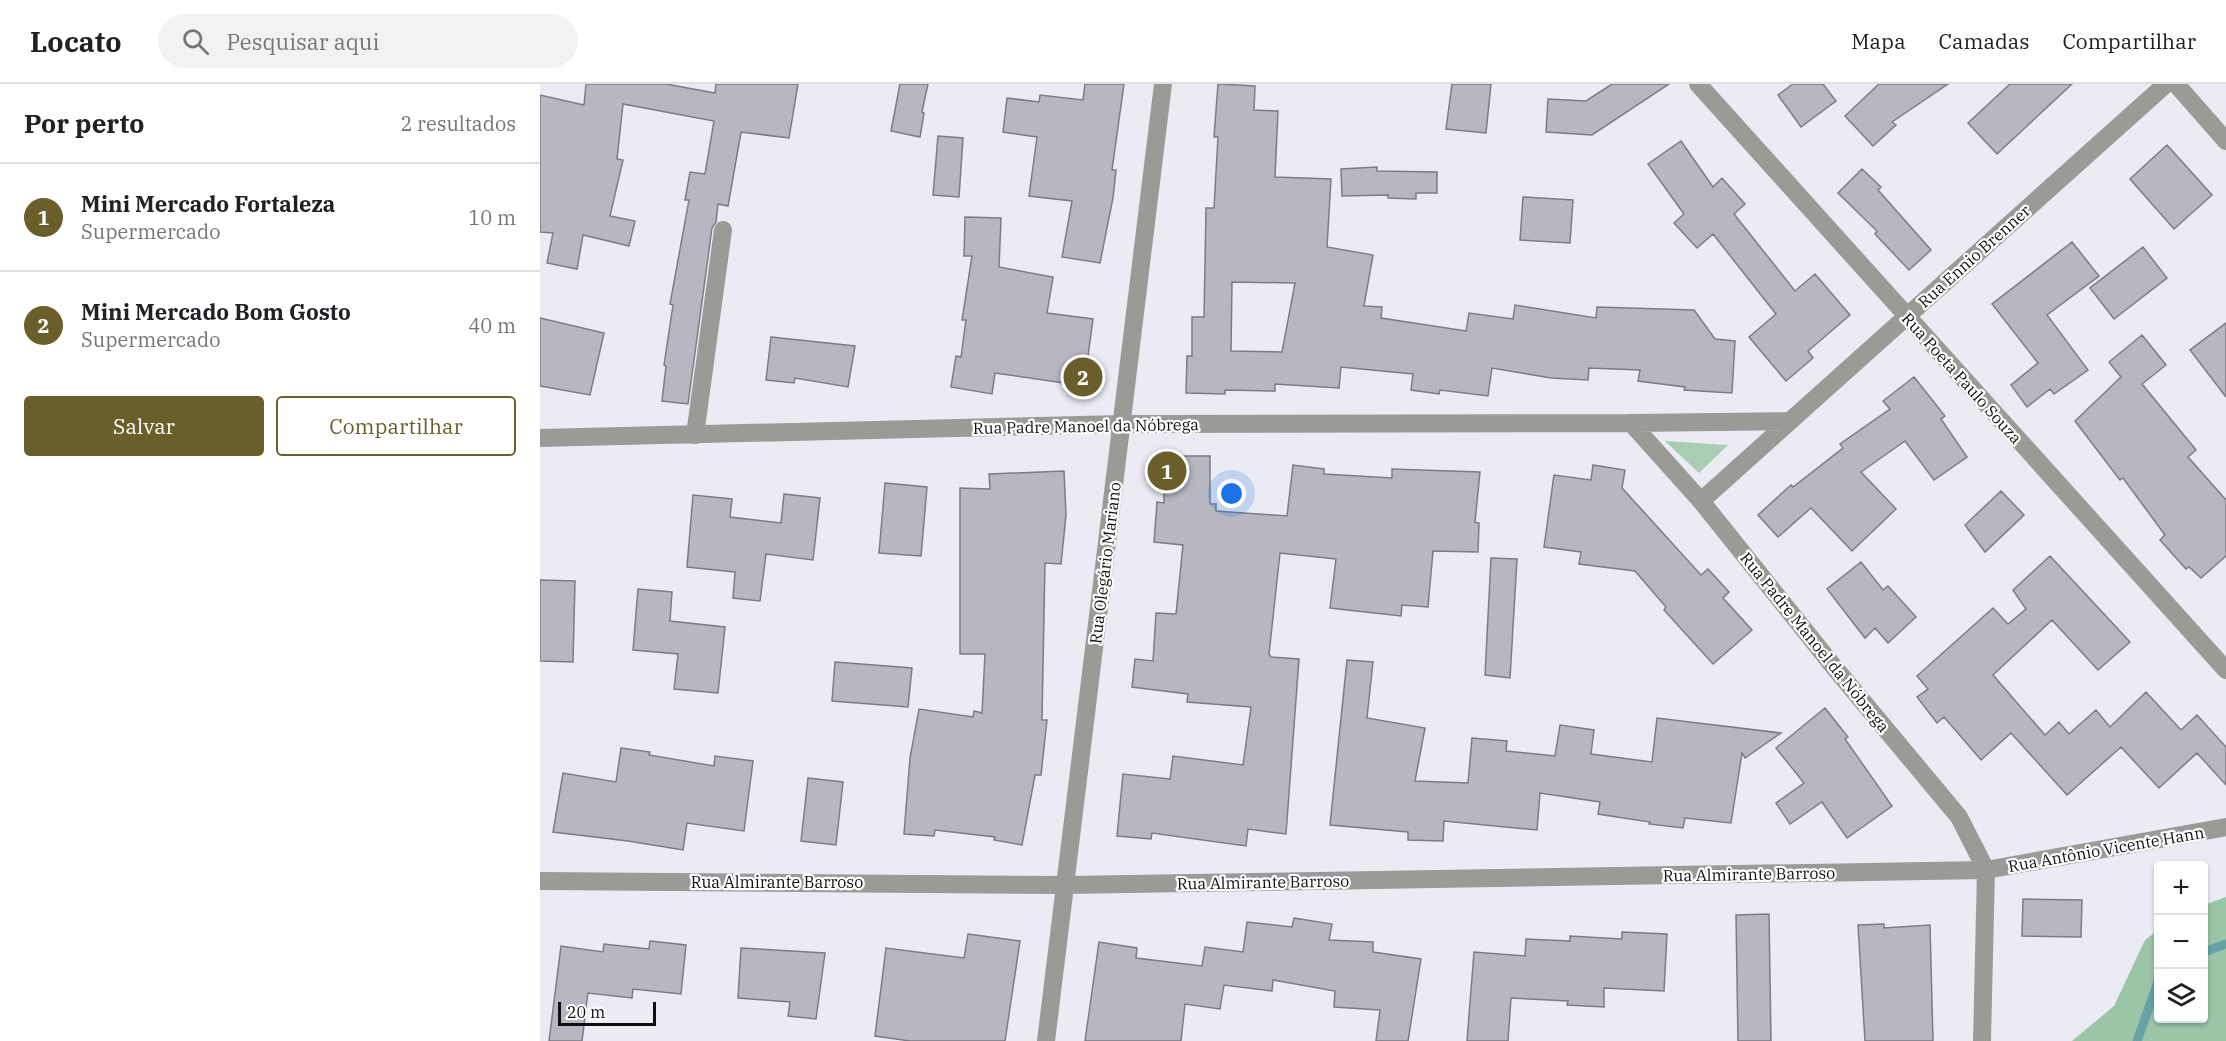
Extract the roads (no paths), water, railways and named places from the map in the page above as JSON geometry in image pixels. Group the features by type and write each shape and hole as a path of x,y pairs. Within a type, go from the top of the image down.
{"street":[{"name":"Rua Olegário Mariano","path":"1046,1041 1163,84"},
{"name":"Rua Poeta Paulo Souza","path":"1698,84 2226,670"},
{"name":"Rua Ennio Brenner","path":"1701,501 2166,84"},
{"path":"2176,84 2226,141"},
{"path":"695,435 723,230"},
{"name":"Rua Padre Manoel da Nóbrega","path":"540,438 1122,424 1790,421"},
{"name":"Rua Padre Manoel da Nóbrega","path":"1631,423 1701,501 1834,667 1959,817 1986,870"},
{"name":"Rua Antônio Vicente Hann","path":"1986,870 2226,827"},
{"path":"1982,1041 1986,870"},
{"name":"Rua Almirante Barroso","path":"540,881 1065,885 1986,870"}],"waterway":[{"path":"2208,951 2226,944"},
{"path":"2137,1041 2154,993"}],"place":[{"name":"Mini Mercado Bom Gosto","path":"1083,377"},
{"name":"Mini Mercado Fortaleza","path":"1167,471"}]}
